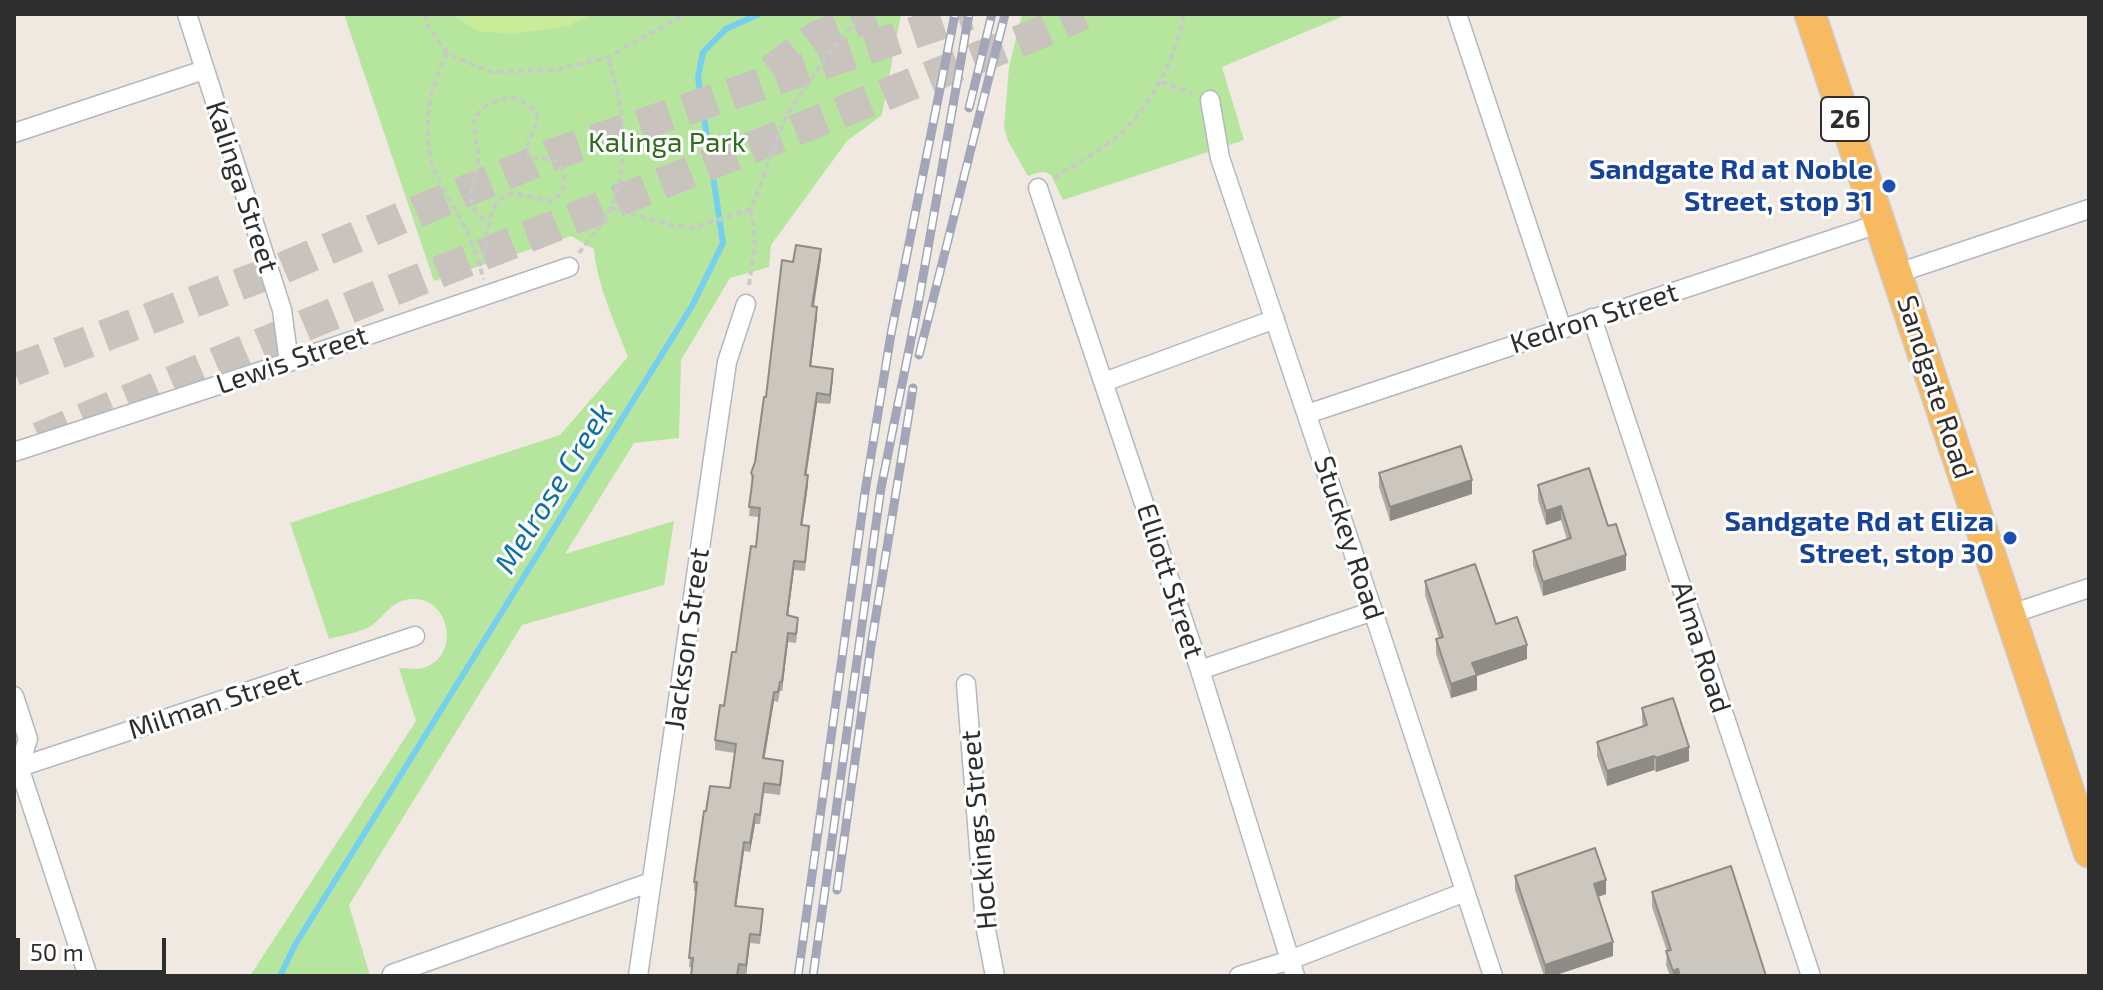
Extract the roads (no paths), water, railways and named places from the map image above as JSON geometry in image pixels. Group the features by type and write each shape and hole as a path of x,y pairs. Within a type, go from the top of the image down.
{"highway":[{"name":"Sandgate Road","path":"1810,14 2089,852"}],"street":[{"name":"Kalinga Street","path":"187,14 282,310 289,362"},
{"path":"1457,14 1562,329"},
{"path":"14,133 204,70"},
{"name":"Stuckey Road","path":"1210,100 1220,158 1493,976"},
{"name":"Elliott Street","path":"1038,188 1200,670 1292,968"},
{"path":"1898,273 2089,209"},
{"name":"Kedron Street","path":"1307,414 1881,223"},
{"name":"Lewis Street","path":"14,452 569,267"},
{"name":"Jackson Street","path":"638,976 727,362 746,304"},
{"name":"Alma Road","path":"1592,318 1811,976"},
{"path":"1104,382 1275,319"},
{"path":"2011,614 2089,588"},
{"path":"1200,670 1373,611"},
{"name":"Milman Street","path":"16,766 415,636"},
{"name":"Hockings Street","path":"966,684 985,925 995,976"},
{"path":"14,696 28,739 16,766 88,976"},
{"path":"392,974 651,882"},
{"path":"1239,976 1292,968 1465,892"}],"waterway":[{"name":"Melrose Creek","path":"280,976 295,945 692,306 723,243 698,77 703,52 726,29 759,14"}],"tunnel":[{"path":"771,71 816,37 874,14"},
{"path":"14,370 280,269 554,154 969,14"},
{"path":"39,438 313,322 1083,14"}],"railway":[{"path":"798,976 865,492 891,334 955,14"},
{"path":"813,976 881,488 918,305 969,14"},
{"path":"969,108 992,14"},
{"path":"919,355 1005,14"},
{"path":"837,890 871,646 913,388"}],"place":[{"name":"Sandgate Rd at Noble Street, stop 31","path":"1889,186"},
{"name":"Sandgate Rd at Eliza Street, stop 30","path":"2010,538"}],"park label":[{"name":"Kalinga Park","path":"667,143"}]}
